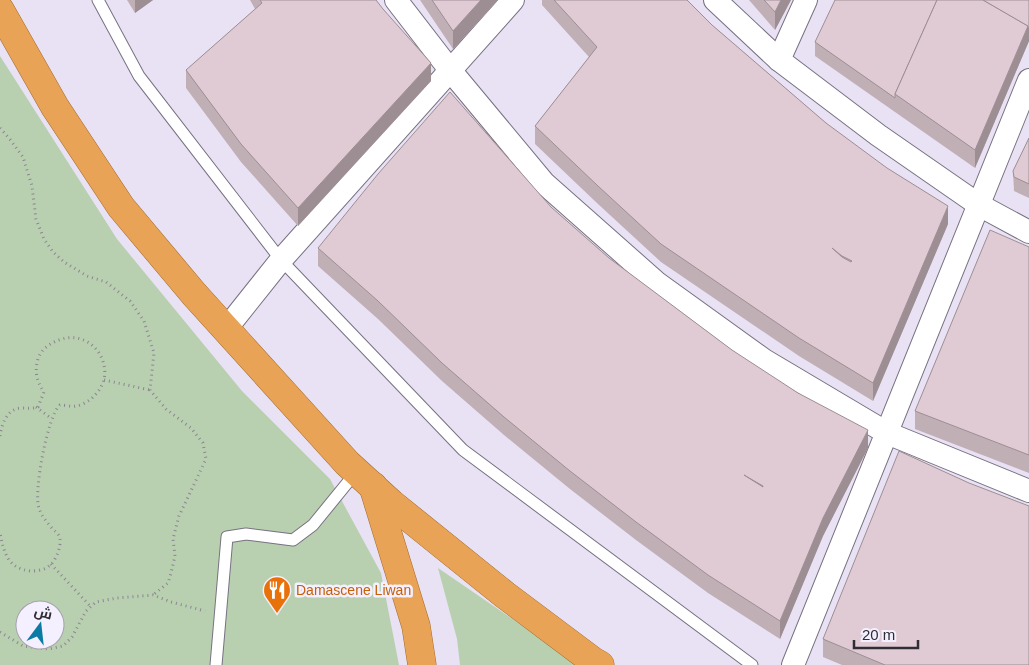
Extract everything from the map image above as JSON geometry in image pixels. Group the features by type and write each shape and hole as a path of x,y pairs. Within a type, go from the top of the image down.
{"highway":[{"path":"0,10 55,107 121,207 194,294 347,462 392,504 505,595 600,665"},
{"path":"365,479 416,626 422,665"}],"street":[{"path":"396,0 450,70 544,183 657,283 764,360 887,433 1029,491"},
{"path":"226,329 281,260 513,0"},
{"path":"715,0 779,60 878,135 978,206 1029,232"},
{"path":"779,60 806,0"},
{"path":"793,665 1029,80"}],"lane":[{"path":"98,0 139,76 281,260 463,450 752,665"},
{"path":"216,665 227,537 246,534 292,540 313,525 365,479"}],"path":[{"path":"0,128 23,157 32,186 36,219 44,239 53,252 64,262 87,276 106,282 130,301 144,321 154,353 150,390"},
{"path":"0,533 5,553 10,562 22,570 35,571 49,567 58,553 59,535 45,520 38,506 40,470 52,418 57,408 60,405 76,406 91,400 101,389 105,374 103,359 94,346 81,338 65,338 50,343 40,355 36,370 38,385 44,392 38,407 36,407"},
{"path":"104,380 150,390 166,409 191,428 203,443 206,459 178,516 173,539 175,556 168,583 153,595"},
{"path":"0,436 11,410 36,407 52,418"},
{"path":"51,564 91,607"},
{"path":"0,632 23,646 48,649 63,646 72,637 86,611 96,602 153,595 220,618"}],"green space":[{"path":"0,56 117,239 242,391 330,479 381,573 399,665 0,665"},
{"path":"438,568 580,665 460,665 457,639"}],"building":[{"path":"260,0 376,0 431,63 298,208 241,144 186,70 262,3"},
{"path":"432,0 481,0 453,31"},
{"path":"554,0 687,0 712,25 826,123 887,168 948,206 873,383 799,338 661,244 535,126 597,47","holes":["832,248 852,261 842,257"]},
{"path":"764,0 781,0 775,12"},
{"path":"835,0 937,0 895,94 895,98 815,42"},
{"path":"937,0 983,0 1028,26 975,150 895,94"},
{"path":"983,0 1029,0 1028,30 1028,26"},
{"path":"450,92 551,207 609,258 732,350 798,393 868,430 823,518 780,621 708,575 570,471 442,363 378,301 318,248 378,174"},
{"path":"1029,138 1029,184 1014,177 1013,171"},
{"path":"990,230 1029,247 1029,455 915,411"},
{"path":"899,451 969,483 1029,506 1029,665 885,665 823,639"}],"place":[{"name":"Damascene Liwan","path":"277,614"}]}
